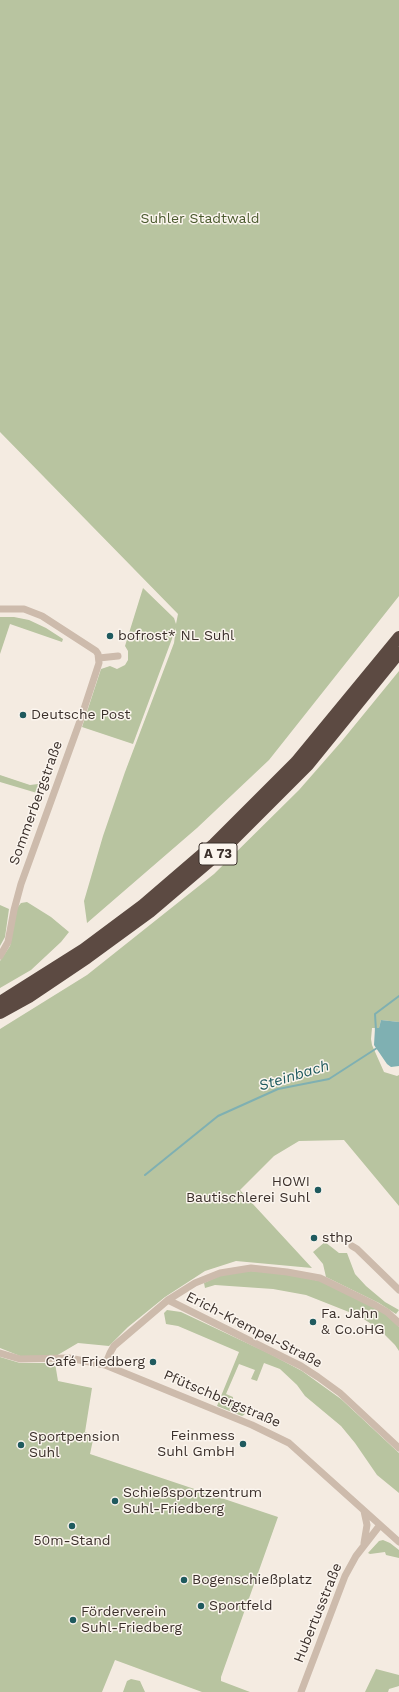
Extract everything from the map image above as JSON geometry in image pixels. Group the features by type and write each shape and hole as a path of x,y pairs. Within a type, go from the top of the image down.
{"highway":[{"name":"A 73","path":"0,1002 84,949 142,905 214,844 296,762 397,645"},
{"name":"A 73","path":"0,1013 29,997 87,958 150,912 224,849 308,765 397,645"}],"street":[{"path":"0,608 24,610 42,616 96,651 99,658 118,656"},
{"name":"Sommerbergstraße","path":"0,956 8,942 21,884 80,721 98,668 99,658"},
{"path":"352,1246 357,1249 399,1290"},
{"name":"Erich-Krempel-Straße","path":"105,1364 114,1346 168,1300 195,1283 220,1273 251,1268 287,1272 320,1278 387,1312 399,1323"},
{"name":"Erich-Krempel-Straße","path":"168,1300 301,1366 340,1393 399,1448"},
{"name":"Pfütschbergstraße","path":"0,1353 20,1359 69,1358 105,1364 245,1421 281,1439 296,1449 399,1542"},
{"name":"Hubertusstraße","path":"364,1511 367,1525 364,1545"},
{"name":"Hubertusstraße","path":"301,1692 345,1576 364,1545 380,1525"}],"green space":[{"name":"Suhler Stadtwald","path":"0,0 399,0 399,596 269,760 197,828 87,923 84,901 103,836 125,772 174,643 176,628 133,744 82,727 101,669 110,666 117,669 125,665 128,660 128,651 125,646 143,588 174,618 176,624 178,614 0,432"},
{"path":"0,617 14,617 29,620 46,628 63,639 62,642 10,624 0,654"},
{"path":"399,671 399,1022 381,1020 379,1028 372,1028 371,1039 372,1045 384,1072 397,1076 399,1075 399,1206 344,1140 299,1141 274,1156 240,1190 312,1268 236,1261 205,1271 165,1297 128,1327 109,1346 78,1343 56,1356 20,1356 0,1348 0,1029 87,975 214,874 299,790 341,742"},
{"path":"0,775 30,785 38,784 37,793 0,782"},
{"path":"27,902 51,917 69,932 61,942 31,970 0,988 0,961 10,946 17,908 21,903"},
{"path":"0,905 9,909 5,937 0,946"},
{"path":"325,1242 339,1253 347,1253 355,1274 366,1286 385,1302 399,1310 396,1314 379,1303 326,1277 323,1264 313,1252"},
{"path":"251,1271 283,1274 320,1281 380,1309 396,1322 399,1327 399,1351 379,1329 359,1316 306,1295 273,1289 215,1285 205,1288 204,1283 226,1273"},
{"path":"167,1310 181,1312 268,1353 302,1371 341,1399 399,1453 399,1493 377,1475 355,1443 341,1426 305,1396 297,1385 280,1369 264,1363 257,1381 251,1379 255,1370 239,1364 226,1394 233,1397 233,1400 248,1407 244,1415 242,1416 217,1406 239,1352 178,1326 166,1324 164,1313"},
{"name":"Schießsportzentrum Suhl-Friedberg","path":"0,1357 20,1363 55,1363 58,1381 92,1388 85,1432 94,1435 90,1454 278,1517 221,1677 221,1681 250,1692 202,1692 115,1660 102,1692 0,1692"},
{"path":"383,1540 399,1550 399,1558 386,1555 385,1552 368,1553 379,1541"},
{"path":"376,1669 399,1675 399,1686 389,1689 388,1692 365,1692"},
{"path":"131,1679 140,1681 145,1692 123,1692 127,1681"}],"water":[{"path":"381,1020 399,1022 399,1066 391,1067 387,1064 374,1045 375,1028 379,1028"}],"waterway":[{"name":"Steinbach","path":"376,1031 375,1014 399,996"},
{"name":"Steinbach","path":"145,1175 218,1116 278,1089 329,1079 378,1046"}],"place":[{"name":"bofrost* NL Suhl","path":"110,636"},
{"name":"Deutsche Post","path":"23,715"},
{"name":"HOWI Bautischlerei Suhl","path":"318,1190"},
{"name":"sthp","path":"314,1238"},
{"name":"Fa. Jahn & Co.oHG","path":"313,1322"},
{"name":"Café Friedberg","path":"153,1362"},
{"name":"Feinmess Suhl GmbH","path":"243,1444"},
{"name":"Sportpension Suhl","path":"21,1445"},
{"name":"Schießsportzentrum Suhl-Friedberg","path":"115,1501"},
{"name":"50m-Stand","path":"72,1526"},
{"name":"Bogenschießplatz","path":"184,1580"},
{"name":"Sportfeld","path":"201,1606"},
{"name":"Förderverein Suhl-Friedberg","path":"73,1620"}]}
